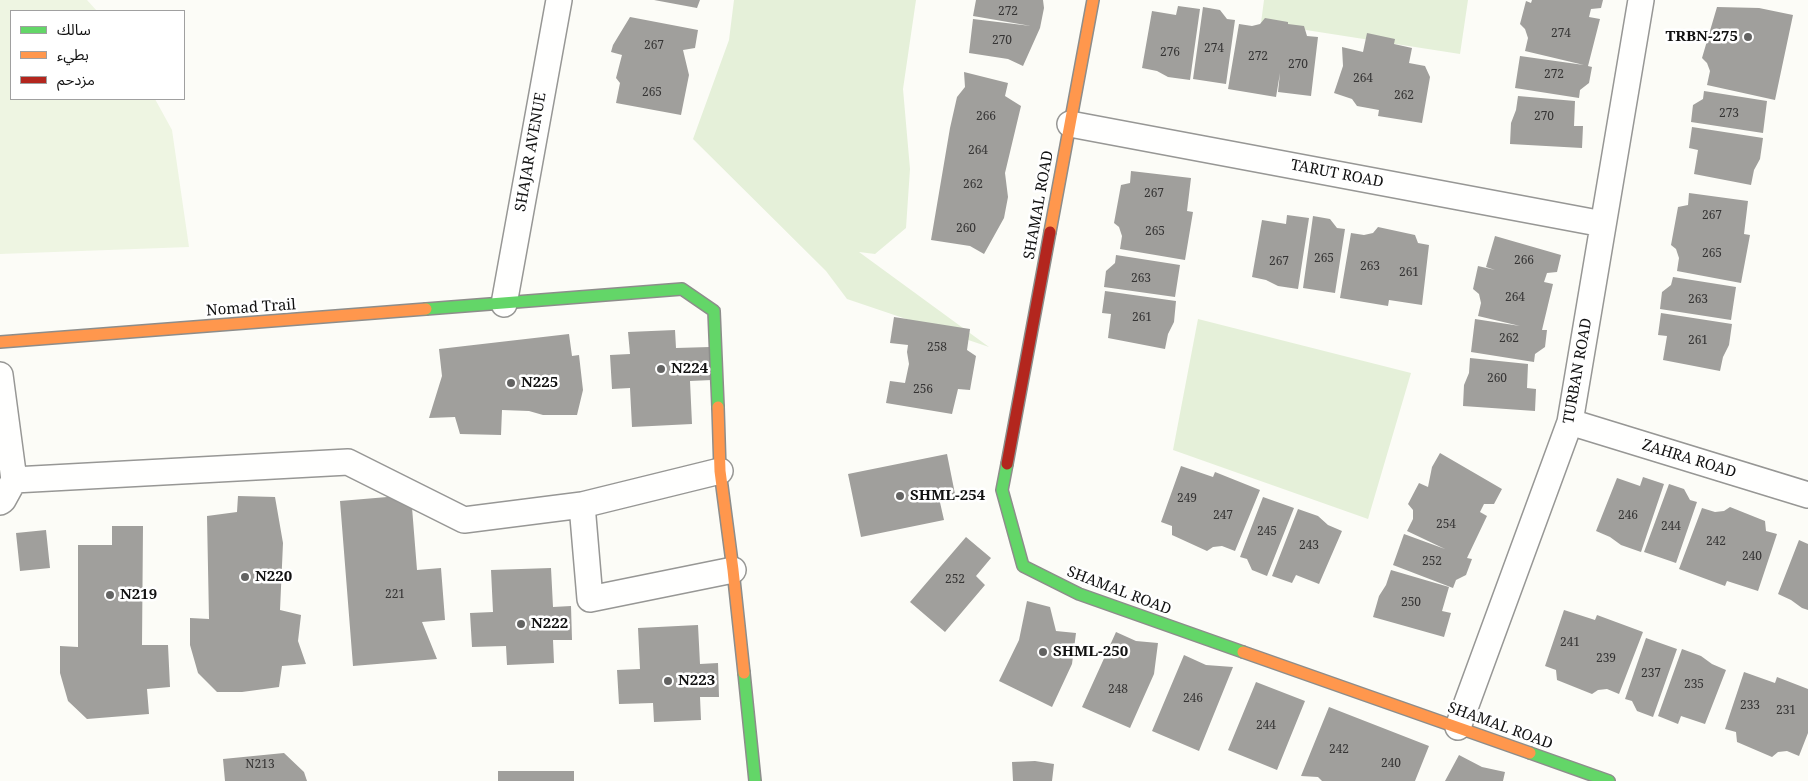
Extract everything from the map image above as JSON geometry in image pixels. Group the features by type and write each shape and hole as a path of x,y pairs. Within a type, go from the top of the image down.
{"street":[{"name":"SHAJAR AVENUE","path":"504,304 559,0"},
{"name":"SHAMAL ROAD","path":"1093,0 1002,490 1022,566 1079,594 1609,781"},
{"name":"TURBAN ROAD","path":"1458,727 1570,422 1641,0"},
{"name":"TARUT ROAD","path":"1070,124 1604,224"},
{"name":"Nomad Trail","path":"0,342 682,289 714,311 720,471"},
{"path":"0,376 3,425 14,480 0,502"},
{"name":"ZAHRA ROAD","path":"1570,422 1808,495"},
{"path":"14,480 348,462 464,520 582,505 720,471 756,781"},
{"path":"582,505 590,599 733,570"}],"green space":[{"path":"0,0 87,0 96,10 10,10 10,100 156,100 172,130 189,247 0,254"},
{"path":"734,0 916,0 903,89 910,169 906,228 875,254 859,252 989,347 847,299 826,271 693,139 729,40"},
{"path":"1264,0 1468,0 1460,54 1261,23"},
{"path":"1198,319 1411,373 1368,519 1173,450"}],"building":[{"path":"654,0 700,0 697,8"},
{"path":"976,0 1043,0 1044,8 1040,28 1023,66 1008,59 969,53 973,19 1031,26 973,16"},
{"path":"1532,0 1603,0 1601,8 1591,9 1589,17 1600,19 1588,66 1592,67 1589,83 1580,90 1579,98 1515,88 1520,56 1584,65 1525,51 1528,38 1525,29 1520,24 1526,1 1531,3"},
{"path":"1178,6 1200,9 1190,80 1168,77 1157,71 1142,68 1152,11 1176,15"},
{"path":"1203,7 1220,10 1227,19 1235,20 1226,84 1193,79"},
{"name":"TRBN-275","path":"1717,7 1759,8 1793,15 1775,100 1707,85 1710,71 1707,63 1702,58"},
{"path":"630,17 698,30 695,48 683,50 689,75 681,115 616,103 620,83 616,78 622,55 611,52 613,45"},
{"path":"1265,18 1304,26 1307,36 1318,37 1311,96 1278,92 1280,73 1276,97 1228,89 1239,24 1252,26 1260,24"},
{"path":"1367,33 1395,39 1394,44 1412,48 1409,63 1425,66 1430,77 1422,123 1378,116 1379,110 1357,106 1352,99 1334,93 1343,66 1342,47 1363,52"},
{"path":"964,72 1008,83 1005,96 1021,106 1005,173 1008,197 1004,218 984,254 970,246 931,240 950,128 957,97 965,87"},
{"path":"1704,91 1767,101 1763,133 1691,122 1693,105 1703,99"},
{"path":"1518,96 1575,101 1574,126 1583,126 1582,148 1510,144 1511,123 1516,110"},
{"path":"1692,127 1763,138 1760,159 1754,170 1751,185 1694,174 1698,150 1689,148"},
{"path":"1131,171 1191,178 1187,211 1193,212 1185,260 1120,249 1122,236 1119,227 1114,223 1121,185 1130,183"},
{"path":"1689,193 1748,201 1744,234 1750,235 1741,283 1677,271 1679,258 1676,249 1671,245 1678,207 1688,205"},
{"path":"1287,215 1309,218 1298,289 1278,286 1266,280 1252,277 1262,220 1286,224"},
{"path":"1313,216 1330,219 1337,228 1345,229 1335,293 1303,288"},
{"path":"1378,227 1415,235 1418,243 1429,245 1422,305 1389,300 1388,306 1340,298 1351,233 1364,235 1373,233"},
{"path":"1495,236 1561,255 1557,272 1547,273 1544,282 1553,284 1542,330 1547,330 1545,347 1535,354 1534,362 1471,352 1475,319 1520,326 1478,316 1481,303 1479,294 1473,289 1478,266 1495,270 1486,267"},
{"path":"1116,255 1180,265 1175,297 1104,287 1106,271 1115,263"},
{"path":"1673,277 1736,287 1731,320 1660,309 1662,292 1671,285"},
{"path":"1105,291 1176,301 1174,322 1168,334 1165,349 1108,338 1111,314 1102,313"},
{"path":"1661,313 1732,324 1729,345 1723,357 1720,371 1663,360 1667,336 1658,335"},
{"path":"894,317 970,329 967,350 976,356 970,390 958,389 952,414 886,403 890,381 905,383 909,364 908,345 890,343"},
{"name":"N224","path":"675,330 676,348 710,347 712,380 690,381 692,424 632,427 630,388 612,389 610,355 630,354 628,332"},
{"name":"N225","path":"569,334 572,356 579,355 583,390 577,415 543,415 529,411 502,410 501,435 460,434 455,417 429,418 442,376 439,349"},
{"path":"1470,358 1528,364 1527,388 1536,389 1535,411 1463,406 1464,385 1469,373"},
{"path":"1440,453 1502,489 1494,504 1484,504 1480,512 1487,516 1467,558 1472,559 1466,575 1456,580 1453,588 1393,565 1404,534 1445,549 1407,531 1413,519 1413,510 1408,504 1419,483 1428,487 1432,467"},
{"name":"SHML-254","path":"947,454 955,494 939,498 944,520 861,537 848,474"},
{"path":"1181,466 1213,477 1215,472 1260,490 1235,551 1222,546 1213,547 1207,551 1172,535 1172,526 1161,522"},
{"path":"1643,477 1664,484 1641,552 1621,545 1610,537 1596,531 1617,478 1640,486"},
{"path":"1669,484 1684,489 1690,500 1697,502 1676,563 1644,552"},
{"path":"411,495 417,570 441,568 445,620 422,622 437,659 353,666 340,501"},
{"name":"N220","path":"238,496 275,497 283,543 280,610 301,615 298,641 306,664 282,666 279,687 242,692 217,692 198,673 190,645 190,618 209,619 207,516 237,512"},
{"path":"1263,497 1294,508 1267,576 1252,570 1247,559 1240,557"},
{"path":"1730,507 1765,521 1766,531 1777,534 1758,591 1727,581 1725,586 1679,569 1702,508 1715,512 1724,511"},
{"path":"1298,509 1318,516 1328,525 1342,531 1319,584 1296,575 1292,583 1272,576"},
{"name":"N219","path":"112,526 143,526 142,645 168,645 170,687 147,689 149,714 87,719 68,701 60,673 60,646 78,647 78,545 112,545"},
{"path":"46,530 50,568 20,571 16,533"},
{"path":"966,537 991,558 976,576 985,585 945,632 910,602"},
{"path":"1799,540 1808,544 1808,610 1778,594"},
{"name":"N222","path":"551,568 553,607 571,606 572,640 553,640 554,663 507,665 506,646 472,647 470,613 493,612 491,570"},
{"path":"1391,570 1449,587 1442,611 1451,613 1444,637 1373,617 1379,596 1386,585"},
{"name":"SHML-250","path":"1027,601 1050,607 1056,631 1076,633 1072,664 1052,707 999,681 1019,640"},
{"path":"1564,610 1595,620 1597,615 1643,632 1619,694 1607,689 1598,690 1592,694 1557,680 1556,670 1545,666"},
{"name":"N223","path":"698,625 700,664 718,663 719,697 700,697 701,720 654,722 653,703 619,704 617,670 640,669 638,628"},
{"path":"1116,632 1136,641 1158,643 1154,674 1130,728 1082,707"},
{"path":"1646,638 1677,649 1653,717 1637,711 1632,701 1625,699"},
{"path":"1682,649 1701,656 1712,664 1726,670 1705,724 1681,716 1678,724 1658,716"},
{"path":"1184,655 1206,665 1233,667 1199,751 1152,731"},
{"path":"1744,672 1775,683 1777,677 1808,689 1808,733 1799,756 1787,751 1778,752 1772,757 1737,742 1736,732 1725,729"},
{"path":"1256,682 1305,701 1277,770 1228,750"},
{"path":"1329,707 1429,746 1415,781 1322,781 1318,777 1301,776"},
{"name":"N213","path":"284,753 304,772 307,781 225,781 223,759"},
{"path":"1459,755 1482,767 1505,772 1503,781 1445,781"},
{"path":"1035,761 1054,764 1052,781 1013,781 1012,762"},
{"path":"498,771 574,771 574,781 498,781"}],"traffic: fast":[{"path":"426,309 682,289 714,311 718,407"},
{"path":"1007,464 1002,490 1023,566 1079,594 1243,652"},
{"path":"744,673 755,781"},
{"path":"1530,753 1609,781"}],"traffic: slow":[{"path":"1050,232 1093,0"},
{"path":"0,342 426,309"},
{"path":"718,407 720,471 744,673"},
{"path":"1243,652 1530,753"}],"traffic: jam":[{"path":"1007,464 1050,232"}],"place":[{"name":"TRBN-275","path":"1748,37"},
{"name":"N224","path":"661,369"},
{"name":"N225","path":"511,383"},
{"name":"SHML-254","path":"900,496"},
{"name":"N220","path":"245,577"},
{"name":"N219","path":"110,595"},
{"name":"N222","path":"521,624"},
{"name":"SHML-250","path":"1043,652"},
{"name":"N223","path":"668,681"}]}
